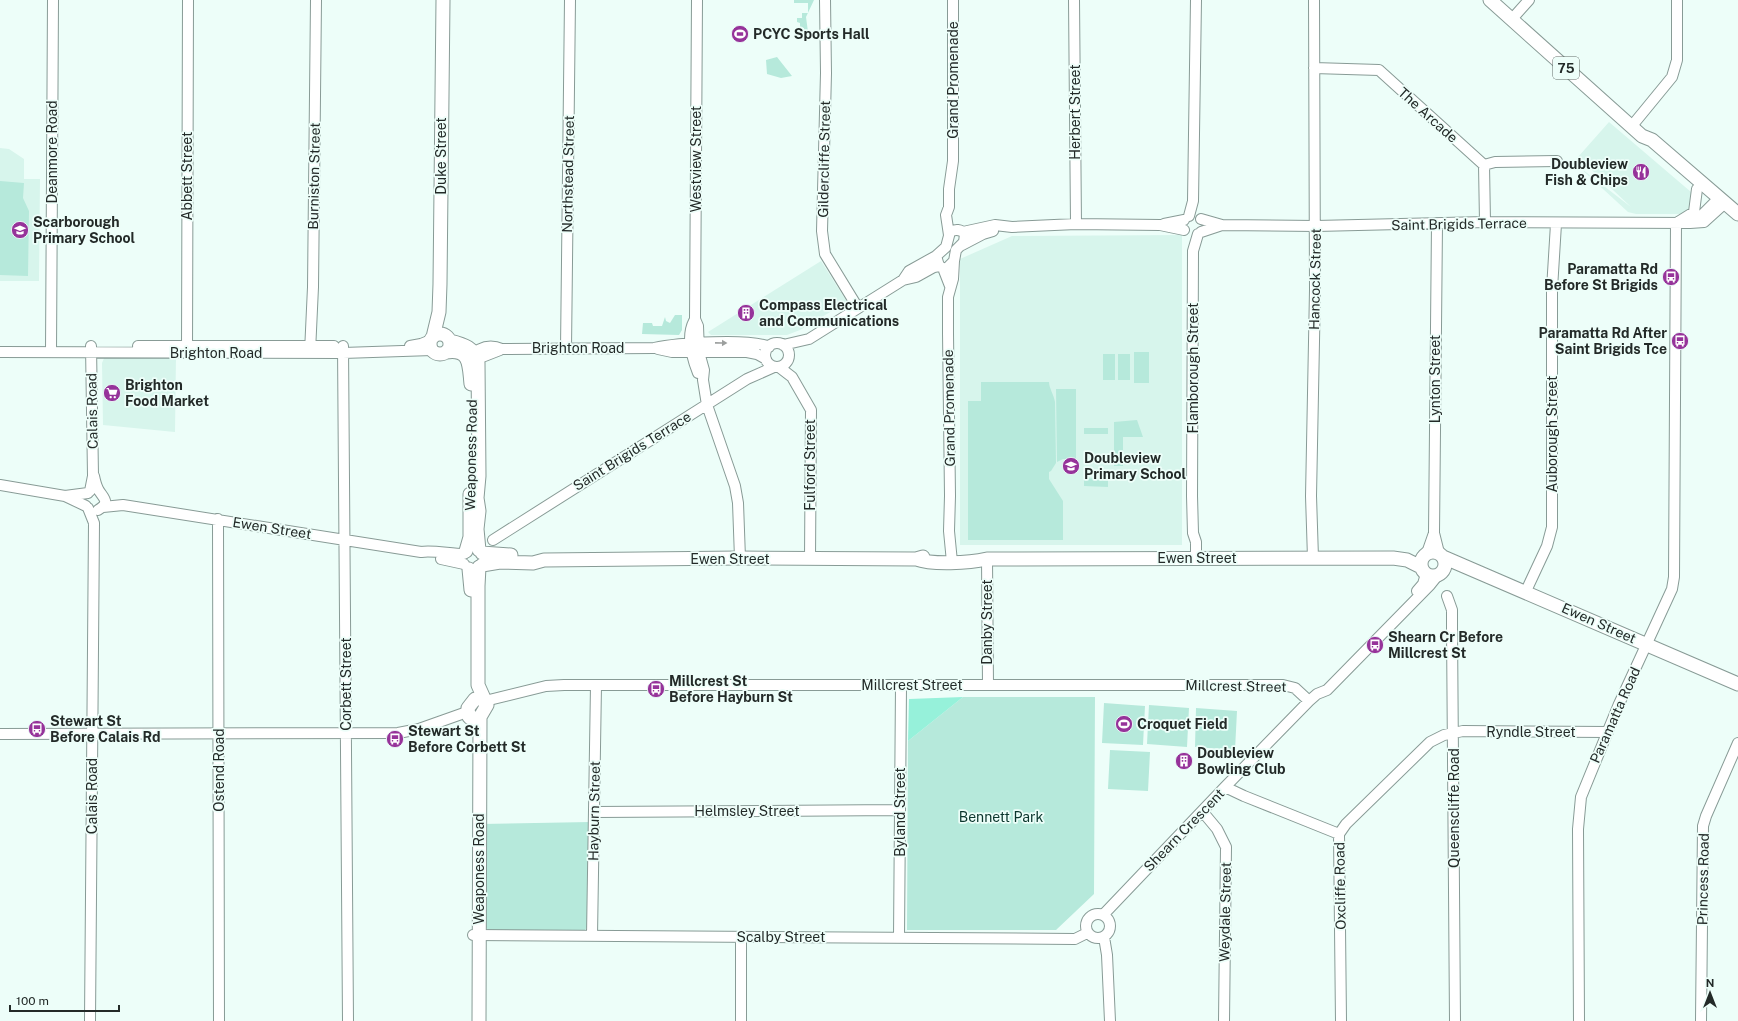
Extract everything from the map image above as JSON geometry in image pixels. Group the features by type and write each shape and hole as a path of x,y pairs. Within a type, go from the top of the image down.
{"main road":[{"name":"Duke Street","path":"439,342 443,0"},
{"name":"75","path":"1490,0 1642,136 1652,140 1719,203 1738,224"},
{"name":"75","path":"1642,136 1645,146 1697,189 1738,214"},
{"name":"Brighton Road","path":"439,342 469,347 473,357"},
{"name":"Weaponess Road","path":"473,357 479,476 477,498 479,511 471,587 478,708 476,935 473,1021"},
{"name":"Ewen Street","path":"473,559 533,563 544,560 740,558 916,559 924,562 948,559 975,561 987,559 1393,558 1433,563 1462,564 1737,684"},
{"name":"Weaponess Road","path":"476,935 479,1021"}],"street":[{"name":"Deanmore Road","path":"51,349 53,0"},
{"name":"Abbett Street","path":"187,349 188,0"},
{"name":"Burniston Street","path":"310,349 313,287 316,0"},
{"name":"Northstead Street","path":"566,349 570,0"},
{"name":"Westview Street","path":"697,0 695,319 698,326 695,348 704,370 703,380 707,405 735,486 738,503 740,558"},
{"name":"Gildercliffe Street","path":"825,0 826,73 822,232 825,254 858,308"},
{"name":"Grand Promenade","path":"953,0 953,161 949,189 949,207 946,215 957,232 965,238 962,245"},
{"name":"Herbert Street","path":"1074,0 1076,224"},
{"name":"Flamborough Street","path":"1192,558 1189,541 1193,532 1193,200 1196,0"},
{"name":"Hancock Street","path":"1314,0 1316,226 1311,496 1314,558"},
{"path":"1512,20 1529,0"},
{"path":"1632,127 1672,77 1677,60 1677,0"},
{"name":"The Arcade","path":"1314,68 1379,70 1484,165"},
{"path":"1485,222 1484,165 1495,162 1557,161"},
{"path":"1676,223 1694,212 1697,189"},
{"name":"Saint Brigids Terrace","path":"957,232 996,225 1076,224 1316,226 1485,222 1556,224 1704,222 1719,203"},
{"name":"Paramatta Road","path":"1580,1021 1579,814 1584,787 1672,589 1674,577 1676,223"},
{"name":"Lynton Street","path":"1433,563 1437,224"},
{"name":"Auborough Street","path":"1526,591 1547,546 1552,528 1552,289 1556,224"},
{"name":"Saint Brigids Terrace","path":"962,245 983,234 1002,231 1012,226"},
{"path":"939,263 946,246 957,232"},
{"path":"808,339 783,345 775,344 767,350 766,359 776,367 787,362 789,357 808,339 903,280 909,271 939,263 948,267 954,261 956,250 962,245"},
{"name":"Grand Promenade","path":"948,559 946,540 949,531 950,496 948,319 950,286 953,279 954,261"},
{"name":"Grand Promenade","path":"939,263 950,286"},
{"name":"Brighton Road","path":"0,346 51,349 343,349 439,342"},
{"name":"Brighton Road","path":"473,357 481,348 488,346 496,346 502,349 654,348 672,352 695,348 755,344 769,347"},
{"path":"783,345 787,348 789,357"},
{"name":"Brighton Road","path":"695,348 747,352 758,354 766,359"},
{"name":"Brighton Road","path":"0,352 51,349"},
{"name":"Calais Road","path":"91,349 93,476 95,493"},
{"name":"Corbett Street","path":"343,349 348,1021"},
{"name":"Fulford Street","path":"789,357 792,377 811,410 810,559"},
{"name":"Saint Brigids Terrace","path":"493,540 707,405 747,378 776,367"},
{"name":"Fulford Street","path":"776,367 792,377"},
{"path":"0,485 65,496 95,493 105,502 102,508 94,511 65,496"},
{"path":"87,507 85,499 95,493"},
{"name":"Ewen Street","path":"95,493 123,505 421,552 425,556 473,559"},
{"name":"Ewen Street","path":"102,508 123,505"},
{"name":"Calais Road","path":"87,507 94,523 90,1021"},
{"name":"Calais Road","path":"94,523 102,508"},
{"name":"Ostend Road","path":"218,519 219,1021"},
{"name":"Danby Street","path":"987,559 988,685"},
{"name":"Shearn Crescent","path":"1103,915 1225,787 1313,698 1327,690 1430,585 1433,563"},
{"name":"Queenscliffe Road","path":"1447,596 1452,610 1455,1021"},
{"name":"Millcrest Street","path":"0,734 346,734 409,731 478,708 511,695 546,686 1282,684 1295,688 1313,698"},
{"name":"Hayburn Street","path":"592,936 596,685"},
{"name":"Byland Street","path":"899,937 901,686"},
{"name":"Ryndle Street","path":"1454,733 1608,732"},
{"name":"Oxcliffe Road","path":"1341,1021 1339,834 1346,824 1430,742 1438,737 1454,733"},
{"name":"Princess Road","path":"1702,1021 1703,826 1738,743"},
{"path":"1225,787 1339,834"},
{"name":"Helmsley Street","path":"595,812 900,810"},
{"name":"Weydale Street","path":"1202,811 1217,828 1226,847 1224,1021"},
{"path":"1104,937 1094,938 1087,932 1085,923 1091,915 1103,915 1108,920 1110,929 1104,937 1110,1021"},
{"name":"Scalby Street","path":"476,935 1074,939 1087,932"},
{"path":"741,937 741,1021"}],"shaded area":[{"path":"1609,122 1691,192 1693,197 1690,210 1686,214 1636,214 1628,212 1578,166 1631,207 1578,157"},
{"name":"Scarborough Primary School","path":"0,148 9,149 24,159 24,179 40,179 39,281 0,281"},
{"path":"1182,235 1182,545 960,545 960,259 1012,236"},
{"path":"821,261 847,302 800,330 787,335 711,335 708,332"},
{"path":"105,356 176,356 175,432 103,425 102,363"},
{"path":"963,697 908,741 909,699"}],"green space":[{"path":"794,0 814,0 808,13 808,3 794,3"},
{"path":"802,13 808,13 806,17 808,32 804,32 804,28 800,27 800,23 797,22 797,18 802,18"},
{"path":"777,57 792,76 781,78 767,74 766,60"},
{"path":"0,181 24,183 23,198 29,211 28,276 0,275"},
{"path":"675,315 682,315 682,330 679,335 642,334 643,323 652,323 653,326 662,326 665,317 666,321 670,323"},
{"path":"1134,352 1149,352 1149,383 1134,383"},
{"path":"1103,354 1115,354 1115,380 1103,380"},
{"path":"1118,354 1130,354 1130,380 1118,380"},
{"path":"981,382 1049,382 1055,402 1056,463 1049,472 1049,479 1063,501 1063,540 968,540 968,401 981,401"},
{"path":"1056,389 1076,389 1076,459 1063,459 1057,462"},
{"path":"1137,420 1143,437 1123,437 1123,466 1114,466 1114,422"},
{"path":"1084,428 1108,428 1108,434 1084,434"},
{"path":"1108,477 1108,487 1084,486 1084,479"},
{"name":"Bennett Park","path":"963,697 1095,697 1094,894 1056,930 907,930 908,741"},
{"name":"Croquet Field","path":"1104,703 1145,706 1143,745 1102,743"},
{"name":"Croquet Field","path":"1149,705 1189,708 1187,747 1147,744"},
{"name":"Croquet Field","path":"1196,708 1237,711 1235,750 1195,747"},
{"name":"Croquet Field","path":"1110,750 1150,752 1148,791 1108,789"},
{"path":"590,822 592,920 583,933 491,933 482,923 481,824"}],"place":[{"name":"PCYC Sports Hall","path":"740,34"},
{"name":"Doubleview Fish & Chips","path":"1641,172"},
{"name":"Scarborough Primary School","path":"20,230"},
{"name":"Paramatta Rd Before St Brigids","path":"1671,277"},
{"name":"Compass Electrical and Communications","path":"746,313"},
{"name":"Paramatta Rd After Saint Brigids Tce","path":"1680,341"},
{"name":"Brighton Food Market","path":"112,393"},
{"name":"Doubleview Primary School","path":"1071,466"},
{"name":"Shearn Cr Before Millcrest St","path":"1375,645"},
{"name":"Millcrest St Before Hayburn St","path":"656,689"},
{"name":"Croquet Field","path":"1124,724"},
{"name":"Stewart St Before Calais Rd","path":"37,729"},
{"name":"Stewart St Before Corbett St","path":"395,739"},
{"name":"Doubleview Bowling Club","path":"1184,761"}]}
